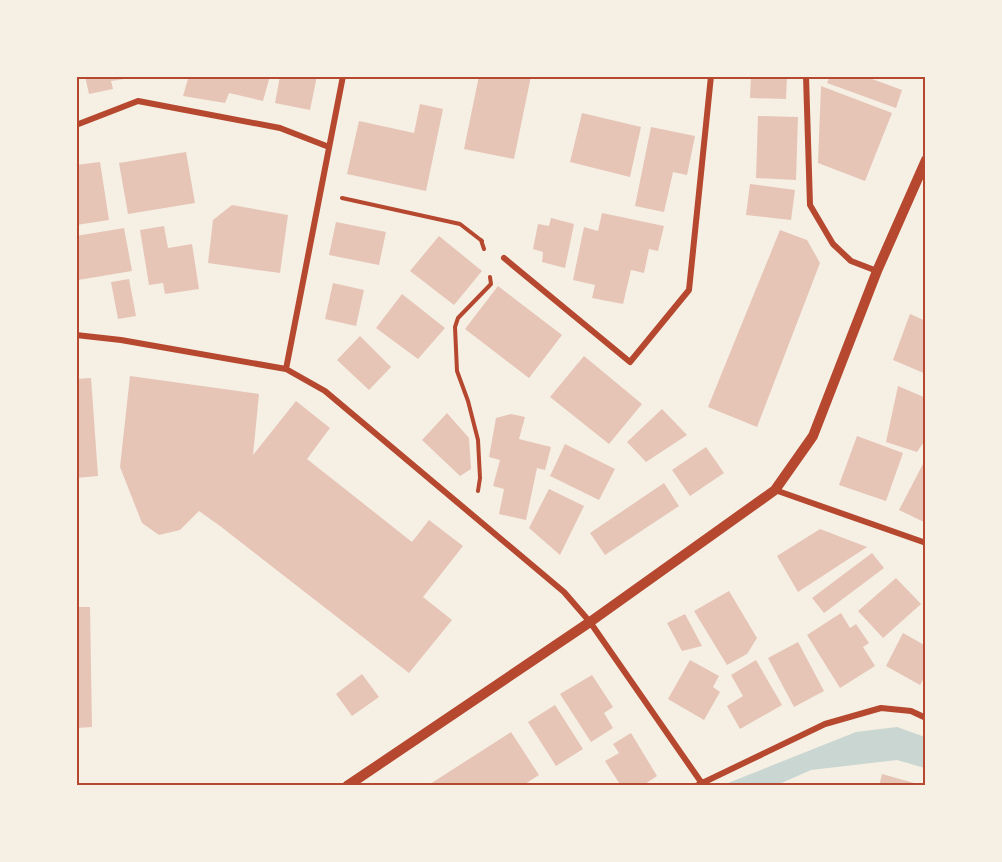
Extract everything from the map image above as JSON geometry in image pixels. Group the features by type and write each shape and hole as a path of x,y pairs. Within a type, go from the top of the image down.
{"street":[{"path":"286,369 343,76"},
{"path":"504,258 630,362 689,290 711,76"},
{"path":"806,76 810,205 833,244 850,261 877,271"},
{"path":"76,125 138,101 280,128 329,147"},
{"path":"347,786 590,622 776,490 813,436 877,271 926,160"},
{"path":"76,335 121,340 286,369 325,391 564,592 590,622 698,784 825,724 881,708 911,711 926,718"},
{"path":"776,490 926,543"}],"path":[{"path":"320,193 460,224 504,258"},
{"path":"481,240 484,250"},
{"path":"474,516 480,478 478,440 457,371 454,327 458,318 491,285 490,270"}],"shaded area":[{"path":"897,727 925,737 925,768 897,760 811,770 777,785 723,785 856,732"}],"building":[{"path":"85,76 131,76 131,78 111,81 113,89 89,94"},
{"path":"198,76 270,76 263,101 229,93 225,103 183,96 188,79"},
{"path":"280,76 317,76 310,110 275,103"},
{"path":"479,76 531,76 514,159 464,149"},
{"path":"751,76 787,76 786,99 750,98"},
{"path":"830,76 864,76 902,90 896,108 827,83"},
{"path":"821,86 892,113 865,181 818,163"},
{"path":"420,104 443,109 426,191 347,174 359,121 414,133"},
{"path":"582,113 641,127 630,177 570,162"},
{"path":"758,116 798,117 796,180 756,178"},
{"path":"651,127 695,136 687,175 673,172 664,212 635,206"},
{"path":"186,152 195,203 128,214 119,163"},
{"path":"100,162 109,220 76,225 76,165"},
{"path":"750,184 795,190 791,220 746,215"},
{"path":"232,205 288,215 280,273 208,263 213,220"},
{"path":"602,213 664,226 658,251 649,249 644,273 631,270 623,304 592,298 595,285 573,280 584,227 598,231"},
{"path":"551,218 574,224 565,268 542,262 543,252 533,249 538,224 549,226"},
{"path":"336,222 386,232 379,265 329,255"},
{"path":"164,226 168,248 192,244 199,289 165,294 163,283 149,285 140,230"},
{"path":"124,228 132,271 78,280 76,236"},
{"path":"780,230 807,240 820,263 757,427 708,407"},
{"path":"439,236 482,271 454,305 410,271"},
{"path":"129,279 136,316 118,319 111,282"},
{"path":"333,283 364,290 356,326 325,319"},
{"path":"498,286 562,335 529,378 465,329"},
{"path":"402,294 445,328 418,359 376,328"},
{"path":"910,314 926,321 926,374 893,360"},
{"path":"360,336 391,367 369,390 337,360"},
{"path":"584,356 642,404 609,444 550,397"},
{"path":"130,376 259,394 253,455 296,401 330,428 307,459 412,542 429,520 463,546 423,597 452,620 409,673 199,511 180,530 159,535 142,523 120,467"},
{"path":"91,378 98,476 76,478 76,379"},
{"path":"898,386 926,398 926,439 917,452 886,442"},
{"path":"662,409 687,435 646,462 627,442"},
{"path":"447,413 469,438 471,469 460,476 422,440"},
{"path":"511,414 525,417 519,439 551,447 545,470 537,468 526,520 499,514 504,489 493,486 500,460 489,457 496,418"},
{"path":"857,436 903,453 886,501 839,485"},
{"path":"565,444 615,469 599,500 550,476"},
{"path":"706,447 724,473 690,496 672,470"},
{"path":"924,462 926,463 926,523 899,510"},
{"path":"664,483 679,506 605,555 590,533"},
{"path":"549,489 584,506 560,555 529,528"},
{"path":"820,529 867,547 798,592 777,556"},
{"path":"872,553 884,568 824,613 812,598"},
{"path":"896,578 921,604 883,638 858,611"},
{"path":"729,591 757,638 747,654 727,665 694,611"},
{"path":"76,607 90,607 92,727 76,728"},
{"path":"841,613 850,628 856,624 869,643 863,647 875,666 840,688 807,635"},
{"path":"685,614 702,646 682,651 667,623"},
{"path":"903,633 926,646 926,674 920,685 886,666"},
{"path":"798,642 824,691 794,707 768,658"},
{"path":"690,660 719,676 713,687 720,692 704,720 668,699"},
{"path":"756,660 782,705 740,729 727,706 743,696 731,675"},
{"path":"362,674 379,697 352,716 336,694"},
{"path":"592,675 613,707 604,713 613,728 591,742 560,694"},
{"path":"555,705 583,749 556,766 528,722"},
{"path":"511,732 539,775 522,786 427,786"},
{"path":"631,733 657,776 642,786 621,786 605,761 619,753 613,744"},
{"path":"882,774 921,785 921,786 879,786"}]}
